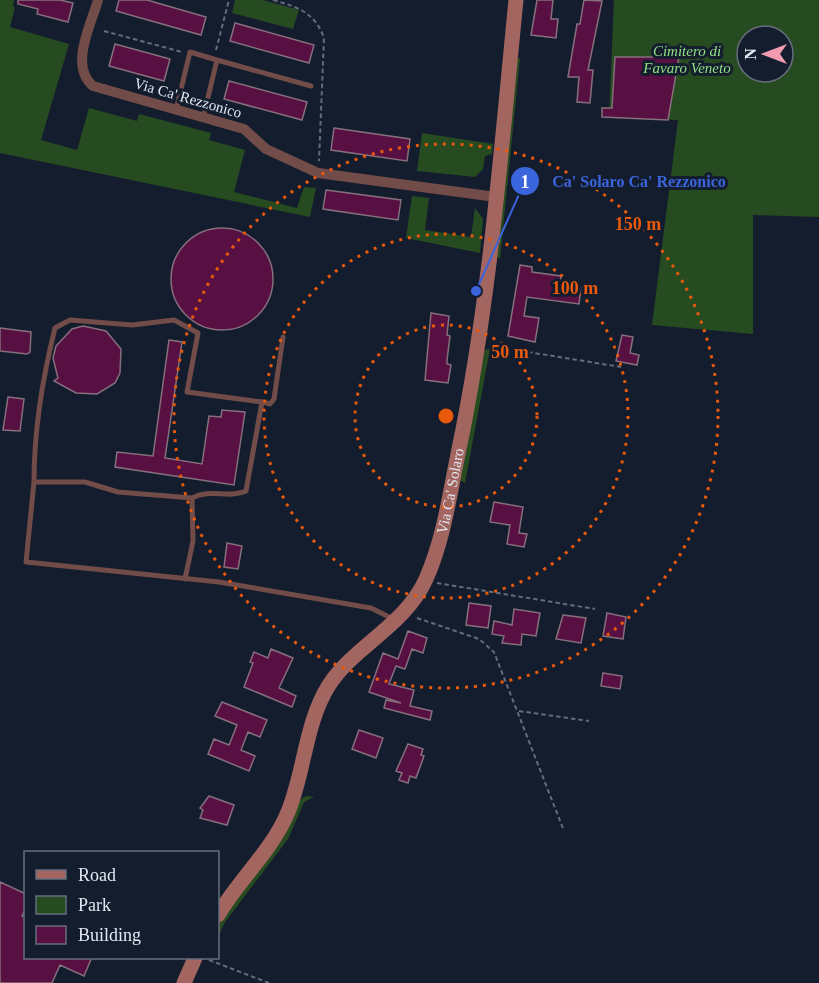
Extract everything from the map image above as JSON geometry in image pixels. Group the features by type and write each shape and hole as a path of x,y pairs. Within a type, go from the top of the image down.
{"street":[{"name":"Via Ca' Rezzonico","path":"98,0 82,55 82,69 88,81 100,89 244,129 266,149 318,172 496,197"},
{"name":"Via Ca' Solaro","path":"219,914 282,826 295,792 313,721 331,681 400,617 425,581 451,489 479,344 516,0"},
{"path":"184,983 194,959"}],"lane":[{"path":"176,110 189,54 311,86"},
{"path":"202,118 217,60"},
{"path":"284,337 274,399 270,404 187,392 198,333 174,320 132,325 70,320 55,328 44,373 34,436 34,482 26,562 185,579 371,608 400,617"},
{"path":"34,482 86,482 118,492 192,498 204,492 240,494 246,491 262,402"},
{"path":"185,579 193,542 192,498"}],"path":[{"path":"216,50 230,0"},
{"path":"273,0 307,12 318,24 324,38 317,158 320,164"},
{"path":"104,31 189,54"},
{"path":"479,344 621,367"},
{"path":"425,581 595,609"},
{"path":"400,617 485,642 494,652 564,831"},
{"path":"519,711 589,721"},
{"path":"209,959 269,983"}],"green space":[{"path":"0,0 14,0 13,6 15,7 10,27 69,44 41,140 77,150 89,108 137,121 139,114 211,133 209,140 245,150 234,192 297,208 304,187 316,188 310,217 0,153"},
{"path":"235,0 263,0 299,10 293,29 232,13"},
{"name":"Cimitero di Favaro Veneto","path":"614,0 819,0 819,217 753,215 753,334 652,325 678,120 609,117"},
{"path":"515,58 520,58 500,259 497,257"},
{"path":"422,133 493,144 492,154 485,156 483,169 475,177 417,171"},
{"path":"412,196 429,198 425,230 471,237 475,208 483,219 480,253 406,238"},
{"path":"490,349 465,483 458,479 484,351"},
{"path":"306,796 314,797 304,802 288,839 225,922 219,935 220,920 284,837 300,800"}],"building":[{"path":"18,0 60,0 73,3 68,22 37,14 38,9 18,4"},
{"path":"119,0 147,0 206,17 201,35 116,11"},
{"path":"537,0 553,0 551,19 558,19 556,38 531,35"},
{"path":"584,0 602,1 588,70 593,70 590,103 577,102 579,77 568,77 577,24 580,24"},
{"path":"235,23 314,45 309,63 230,41"},
{"path":"115,44 170,59 164,81 109,66"},
{"path":"615,57 679,57 668,120 602,117 602,108 612,108"},
{"path":"229,81 307,102 302,120 224,99"},
{"path":"334,128 410,139 407,161 331,150"},
{"path":"326,190 401,200 398,220 323,209"},
{"path":"222,228 242,232 258,243 269,259 273,279 269,299 258,315 242,326 222,330 202,326 186,315 175,299 171,279 175,259 186,243 202,232"},
{"path":"520,265 532,267 532,272 561,276 560,282 581,286 579,304 527,297 524,316 539,318 535,342 508,336"},
{"path":"431,313 449,316 447,335 450,336 447,364 451,365 448,383 425,380"},
{"path":"83,326 106,331 121,349 120,373 115,383 97,394 76,393 54,381 58,378 53,358 56,346 72,329"},
{"path":"0,328 31,332 30,352 27,354 0,351"},
{"path":"622,335 633,337 630,353 639,355 637,365 616,361"},
{"path":"169,340 182,342 165,458 202,464 209,416 221,417 222,410 245,412 234,485 115,467 117,452 153,456"},
{"path":"8,397 24,399 20,431 3,430"},
{"path":"494,502 523,507 519,533 527,534 524,547 507,544 510,525 490,522"},
{"path":"227,543 242,546 238,569 224,567"},
{"path":"469,603 491,606 488,628 466,625"},
{"path":"514,609 540,613 536,636 522,634 521,645 502,643 504,636 492,634 494,621 512,625"},
{"path":"607,613 626,617 623,639 603,636"},
{"path":"563,615 586,618 581,643 556,639"},
{"path":"408,631 427,638 423,653 412,649 405,669 396,666 389,684 414,690 410,706 432,711 430,720 384,708 386,700 401,703 369,692 383,653 398,659"},
{"path":"271,649 293,658 279,688 296,696 292,707 244,687 253,663 250,662 254,652 268,658"},
{"path":"603,673 622,676 620,689 601,686"},
{"path":"222,702 267,720 260,737 248,732 241,750 255,756 249,771 208,754 214,739 229,745 237,725 215,716"},
{"path":"359,730 383,738 376,758 352,749"},
{"path":"408,744 423,749 421,755 424,756 416,778 410,776 408,783 399,780 402,773 396,771"},
{"path":"209,796 234,805 227,825 200,818 203,810 200,808"},
{"path":"0,882 24,893 22,916 24,917 24,959 91,959 84,976 60,965 52,983 0,983"}],"place":[{"name":"Ca' Solaro Ca' Rezzonico","path":"476,291"}]}
